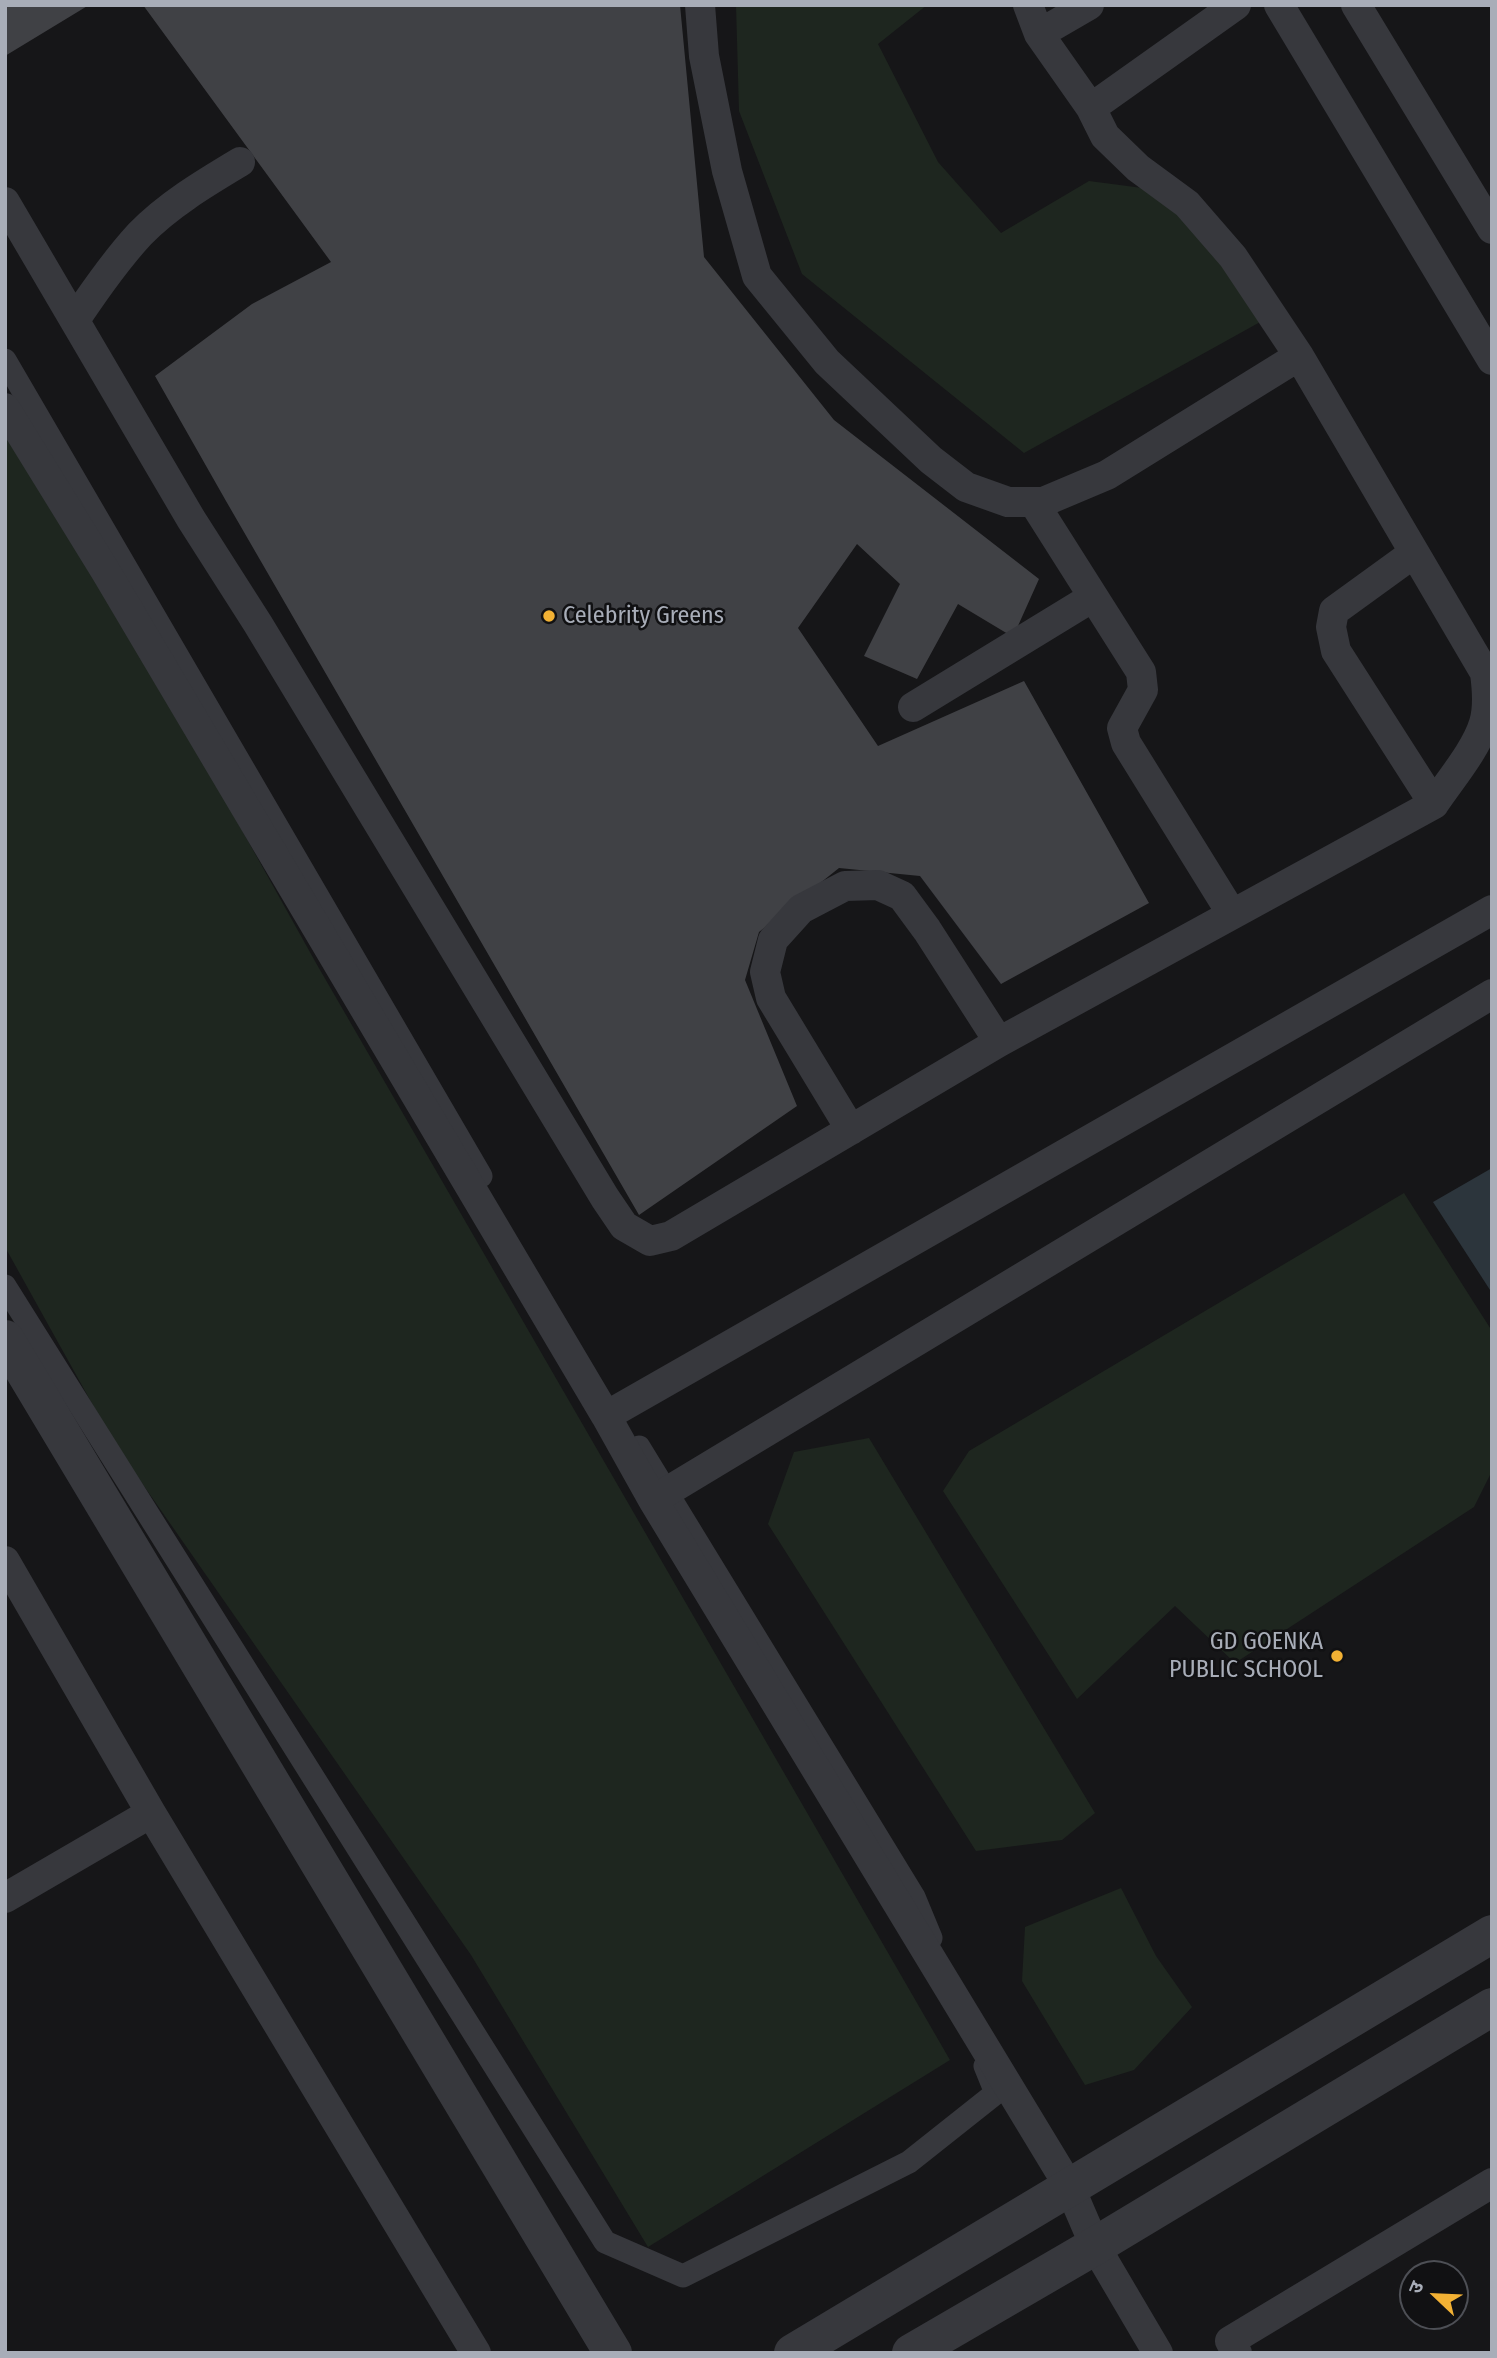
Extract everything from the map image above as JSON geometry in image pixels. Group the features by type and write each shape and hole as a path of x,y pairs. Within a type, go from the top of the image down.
{"street":[{"path":"700,5 704,56 727,171 757,275 827,362 931,460 966,487 1008,502 1043,502 1107,475 1298,356"},
{"path":"5,202 191,519 258,624 605,1198 624,1226 649,1241 671,1236 999,1042 1434,804 1470,752 1484,723 1487,692 1485,673 1298,356 1233,257 1186,204 1138,168 1105,136 1091,108 1039,34 1028,5"},
{"path":"1039,34 1089,5"},
{"path":"1091,108 1236,5"},
{"path":"1279,5 1492,360"},
{"path":"1356,5 1492,229"},
{"path":"75,320 103,278 141,233 187,195 240,162"},
{"path":"5,360 607,1395 914,1897 996,2093 909,2162 683,2276 606,2242 5,1286"},
{"path":"5,408 106,572 606,1416 653,1500 1070,2188 1095,2246 1158,2353"},
{"path":"1034,503 1140,672 1143,690 1122,728 1126,744 1232,914"},
{"path":"1414,553 1334,611 1331,628 1336,650 1434,804"},
{"path":"913,707 1093,597"},
{"path":"852,1130 771,998 765,972 773,940 801,909 845,886 878,885 902,896 999,1042"},
{"path":"606,1416 1492,910"},
{"path":"653,1500 1492,994"},
{"path":"5,1339 613,2353"},
{"path":"5,1561 151,1813 476,2353"},
{"path":"5,1898 151,1813"},
{"path":"793,2353 1492,1934"},
{"path":"911,2353 1095,2246 1492,2007"},
{"path":"1237,2353 1230,2341 1492,2183"}],"shaded area":[{"path":"736,5 927,5 878,44 938,162 1001,233 1089,181 1196,195 1271,316 1024,453 802,274 739,111"},
{"path":"5,405 316,963 950,2060 648,2247 471,1955 114,1443 5,1247"},
{"path":"1492,1168 1492,1293 1433,1202"},
{"path":"1404,1193 1492,1331 1492,1471 1474,1507 1235,1663 1175,1606 1077,1699 943,1491 969,1451"},
{"path":"869,1438 1095,1813 1062,1840 976,1851 768,1524 794,1452"},
{"path":"1121,1888 1156,1956 1192,2007 1134,2070 1085,2085 1022,1981 1025,1927"}],"building":[{"path":"5,5 89,5 5,56"},
{"name":"Celebrity Greens","path":"143,5 680,5 704,257 834,420 1039,579 1013,637 958,604 917,679 864,656 900,584 857,544 798,628 878,746 1024,681 1149,903 1001,984 920,876 839,868 759,932 745,980 797,1106 639,1215 155,376 252,304 331,262"}],"place":[{"name":"Celebrity Greens","path":"549,616"},
{"name":"GD GOENKA PUBLIC SCHOOL","path":"1337,1656"}]}
